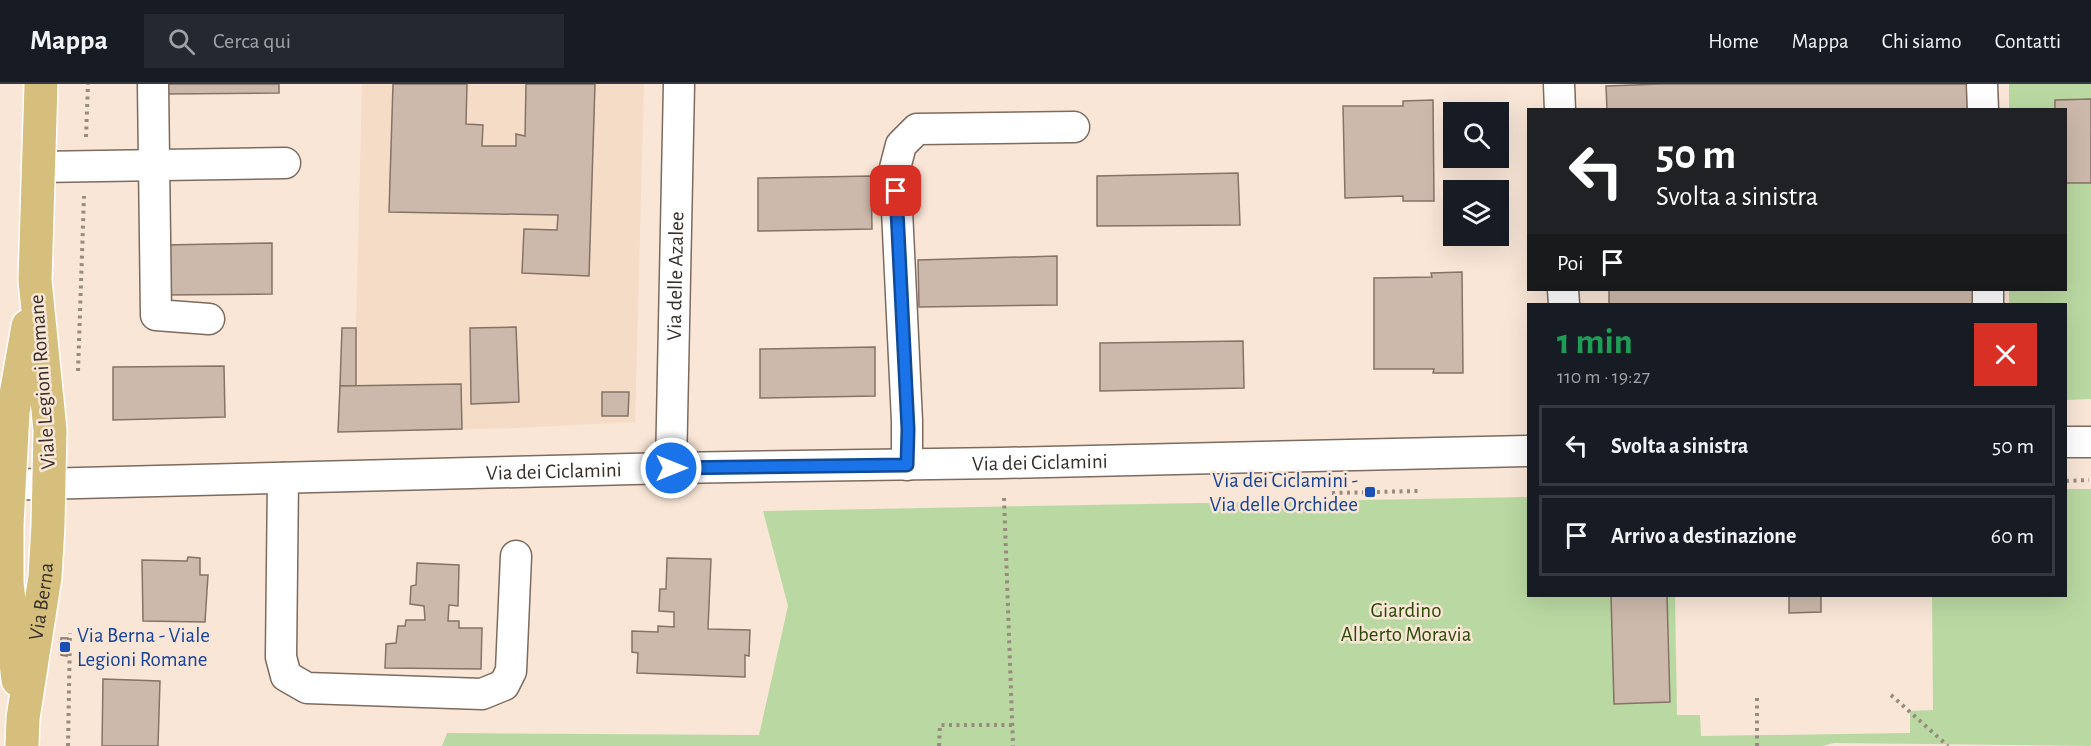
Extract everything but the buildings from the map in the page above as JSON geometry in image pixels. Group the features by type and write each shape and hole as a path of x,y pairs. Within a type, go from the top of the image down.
{"main road":[{"name":"Viale Legioni Romane","path":"41,84 36,280 50,430 49,484"},
{"name":"Viale Legioni Romane","path":"5,485 13,412 36,280"},
{"name":"Via Berna","path":"23,732 45,577 49,484"},
{"name":"Via Berna","path":"5,485 6,583 23,732"}],"street":[{"path":"153,84 156,315 209,319"},
{"name":"Via delle Azalee","path":"671,468 679,84"},
{"path":"1559,84 1560,108"},
{"path":"1982,84 1983,108"},
{"path":"907,465 908,429 895,168 902,145 917,129 1074,127"},
{"path":"39,167 285,163"},
{"path":"2067,442 2091,442"},
{"name":"Via dei Ciclamini","path":"5,485 671,468 1527,451"},
{"path":"283,478 281,657 286,675 307,688 482,694 504,685 511,671 516,556"}],"path":[{"path":"78,373 88,84"},
{"path":"2067,480 2089,480"},
{"path":"1332,492 1418,491"},
{"path":"1004,498 1013,746"},
{"path":"1891,695 1948,746"},
{"path":"1757,697 1757,746"},
{"path":"939,746 940,725 1012,724"}],"shaded area":[{"path":"362,84 644,84 635,422 516,428 338,432 342,328 356,327"}],"green space":[{"path":"2009,84 2091,84 2091,399 2067,400 2067,303 2009,303 2009,291 2067,291 2067,108 2009,108"},
{"name":"Giardino Alberto Moravia","path":"2067,489 2091,489 2091,746 1834,743 1822,746 442,746 447,733 759,735 788,606 763,511 1527,497 1527,597 1675,597 1677,715 1700,715 1701,736 1910,733 1910,711 1933,710 1932,597 2067,597"}],"place":[{"name":"Via dei Ciclamini - Via delle Orchidee","path":"1370,492"},
{"name":"Via Berna - Viale Legioni Romane","path":"65,647"}],"route":[{"path":"671,468 907,465 908,429 896,191"}]}
